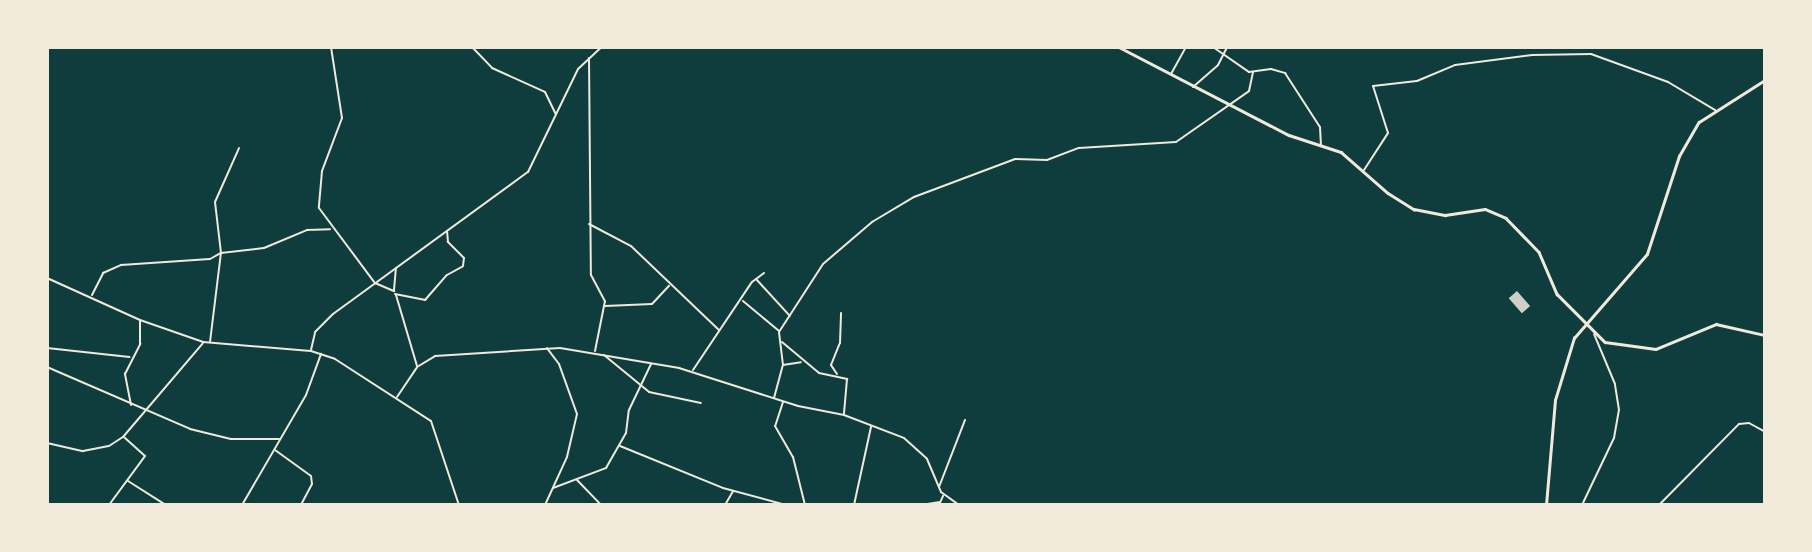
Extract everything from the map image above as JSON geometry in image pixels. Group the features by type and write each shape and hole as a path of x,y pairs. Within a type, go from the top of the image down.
{"street":[{"path":"331,47 342,118 322,171 318,202 331,229 375,283 425,300 447,275 464,266 464,258 448,242 447,231"},
{"path":"472,47 492,68 545,92 556,116"},
{"path":"310,351 323,323 528,172 578,68 602,47"},
{"path":"1119,47 1289,135 1341,152 1414,209 1445,215 1485,209 1506,218 1530,239 1557,294 1594,334 1615,384 1619,410 1614,438 1582,505"},
{"path":"1171,75 1186,47"},
{"path":"1213,47 1253,72 1271,69 1285,73 1320,127 1321,145"},
{"path":"1193,87 1227,47"},
{"path":"1364,170 1388,133 1373,86 1417,81 1455,65 1532,55 1591,54 1668,82 1715,110"},
{"path":"589,57 591,275 605,306 595,353"},
{"path":"779,332 825,262 872,222 914,197 1015,159 1047,160 1079,148 1168,145 1232,107 1252,88 1253,72"},
{"path":"1546,505 1560,373 1585,322 1632,276 1647,254 1683,146 1699,122 1765,80"},
{"path":"210,343 221,253 217,194 239,148"},
{"path":"589,224 631,246 719,330"},
{"path":"91,296 103,273 121,265 208,260 221,253 264,248 307,230 331,229"},
{"path":"396,268 395,292 417,368"},
{"path":"692,371 755,279 764,272"},
{"path":"47,278 140,320 203,342 322,353 397,397 435,428 459,505"},
{"path":"755,279 790,316"},
{"path":"605,306 652,304 669,285"},
{"path":"743,300 779,332 783,365 774,398"},
{"path":"841,313 840,344 831,365 848,383 844,415"},
{"path":"131,407 125,379 131,357 140,344 140,320"},
{"path":"1594,334 1614,344 1656,349 1716,324 1765,335"},
{"path":"780,340 802,362 819,373 838,375"},
{"path":"47,443 92,451 123,437 203,342"},
{"path":"47,348 131,357"},
{"path":"545,505 567,457 577,414 559,364 547,348"},
{"path":"397,397 417,368 435,356 547,348 651,363 692,371 783,401 844,415 911,443 927,459 943,495 959,505"},
{"path":"242,505 307,392 322,353"},
{"path":"603,355 641,387 657,396 701,403"},
{"path":"783,365 802,362"},
{"path":"553,488 606,468 620,446 651,363"},
{"path":"47,367 143,412 231,439 279,439"},
{"path":"783,401 775,426 793,457 805,505"},
{"path":"939,488 965,420"},
{"path":"1659,505 1739,424 1749,423 1765,432"},
{"path":"854,505 871,426"},
{"path":"109,505 145,456 123,437"},
{"path":"620,446 733,491 786,505"},
{"path":"273,449 311,476 312,484 302,505"},
{"path":"577,480 601,505"},
{"path":"127,481 166,505"},
{"path":"725,505 733,491"},
{"path":"921,505 940,503 943,495"}],"building":[{"path":"1517,291 1530,306 1522,313 1509,298"}]}
